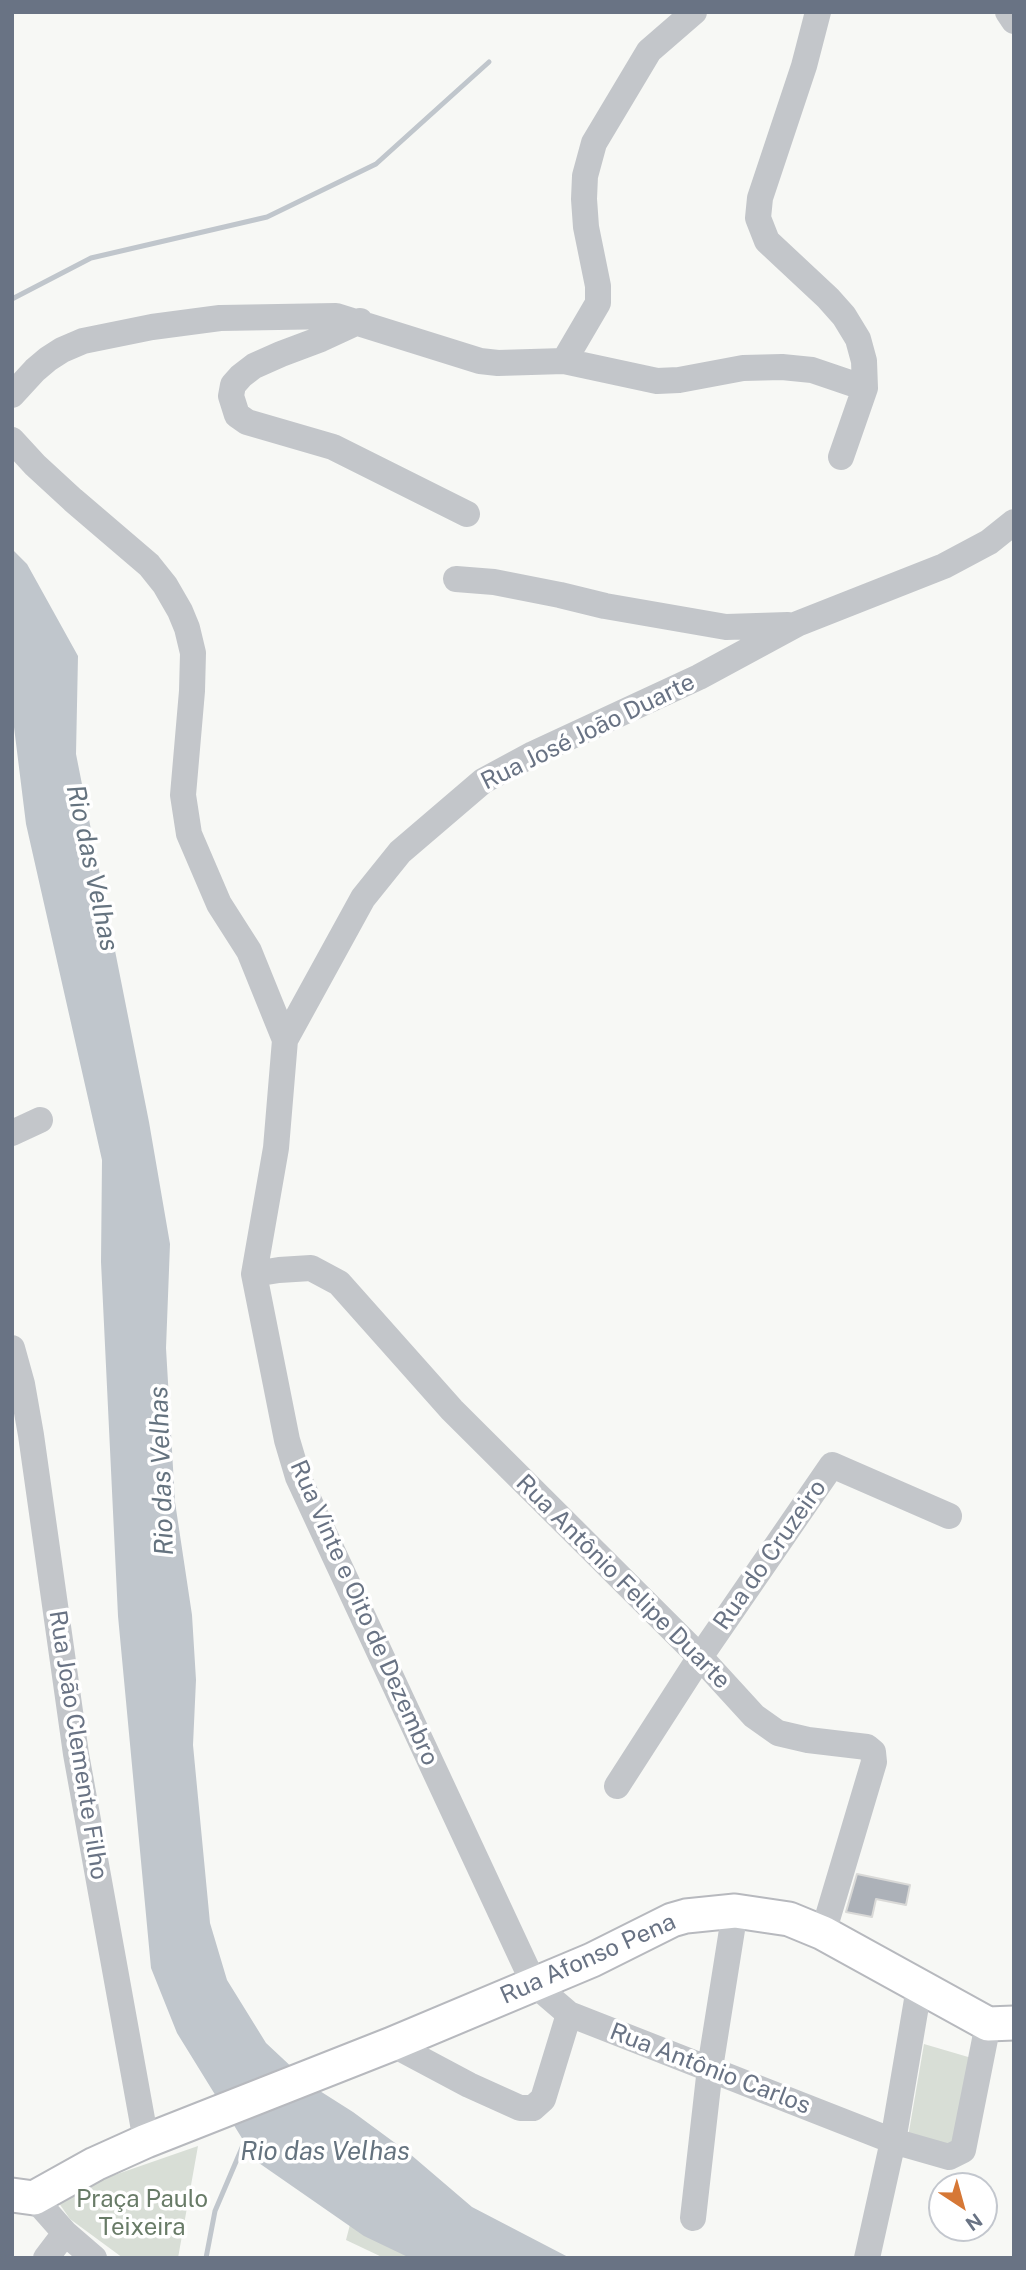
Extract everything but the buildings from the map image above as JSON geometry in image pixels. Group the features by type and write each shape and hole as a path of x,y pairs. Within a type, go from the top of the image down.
{"main road":[{"name":"Rua Afonso Pena","path":"23,2197 146,2141 392,2044 534,1984 671,1920 700,1913 735,1911 789,1919 823,1933 919,1988 1001,2024"}],"street":[{"path":"564,361 598,303 598,286 586,226 584,199 584,176 594,143 649,51 694,12"},
{"path":"818,12 804,66 760,198 758,218 767,241 828,298 859,339 864,361 865,387 841,457"},
{"path":"1008,12 1014,21"},
{"path":"12,395 34,370 48,359 83,341 152,327 220,318 336,316 360,321 480,361 564,361 657,381 680,380 743,368 782,367 811,370 865,387"},
{"path":"360,321 254,366 233,385 230,396 237,415 247,422 333,447 467,514"},
{"name":"Rua Vinte e Oito de Dezembro","path":"12,440 35,466 149,565 180,611 193,653 183,795 189,834 219,904 249,951 285,1040 276,1148 254,1274 287,1440 299,1477 534,1984"},
{"name":"Rua José João Duarte","path":"285,1040 363,898 400,852 483,780 699,677 797,624 944,566 989,542 1014,522"},
{"name":"Rua José João Duarte","path":"456,579 494,582 605,607 726,627 797,624"},
{"path":"12,1133 40,1120"},
{"name":"Rua Antônio Felipe Duarte","path":"254,1274 311,1268 340,1283 452,1410 700,1657 754,1716 772,1730 796,1738 867,1747 874,1754 874,1762 823,1933"},
{"name":"Rua João Clemente Filho","path":"12,1348 31,1435 76,1754 146,2141"},
{"name":"Rua do Cruzeiro","path":"617,1786 700,1657 832,1465 949,1516"},
{"path":"693,2218 710,2068 735,1911"},
{"name":"Rua Antônio Carlos","path":"534,1984 569,2014 892,2141 949,2157 961,2152 966,2140 1001,2024"},
{"path":"867,2258 892,2141 919,1988"},
{"path":"392,2044 469,2085 520,2108 533,2108 543,2099 569,2014"},
{"path":"23,2197 94,2258"},
{"path":"46,2258 65,2233"}],"green space":[{"path":"924,2044 975,2059 955,2151 907,2143"},
{"name":"Praça Paulo Teixeira","path":"198,2146 178,2258 123,2258 70,2219 54,2196"},
{"path":"353,2213 445,2258 384,2258 346,2240"}],"water":[{"name":"Rio das Velhas","path":"12,549 27,564 78,656 76,754 149,1122 170,1244 166,1348 175,1502 192,1615 196,1680 193,1745 210,1923 227,1980 266,2043 312,2086 410,2154 472,2207 570,2258 410,2258 364,2236 256,2161 177,2033 151,1968 118,1616 101,1262 102,1160 26,824 12,711"}],"waterway":[{"path":"12,299 91,258 267,217 376,164 489,62"},
{"path":"206,2258 215,2211 244,2143 249,2141"}]}
